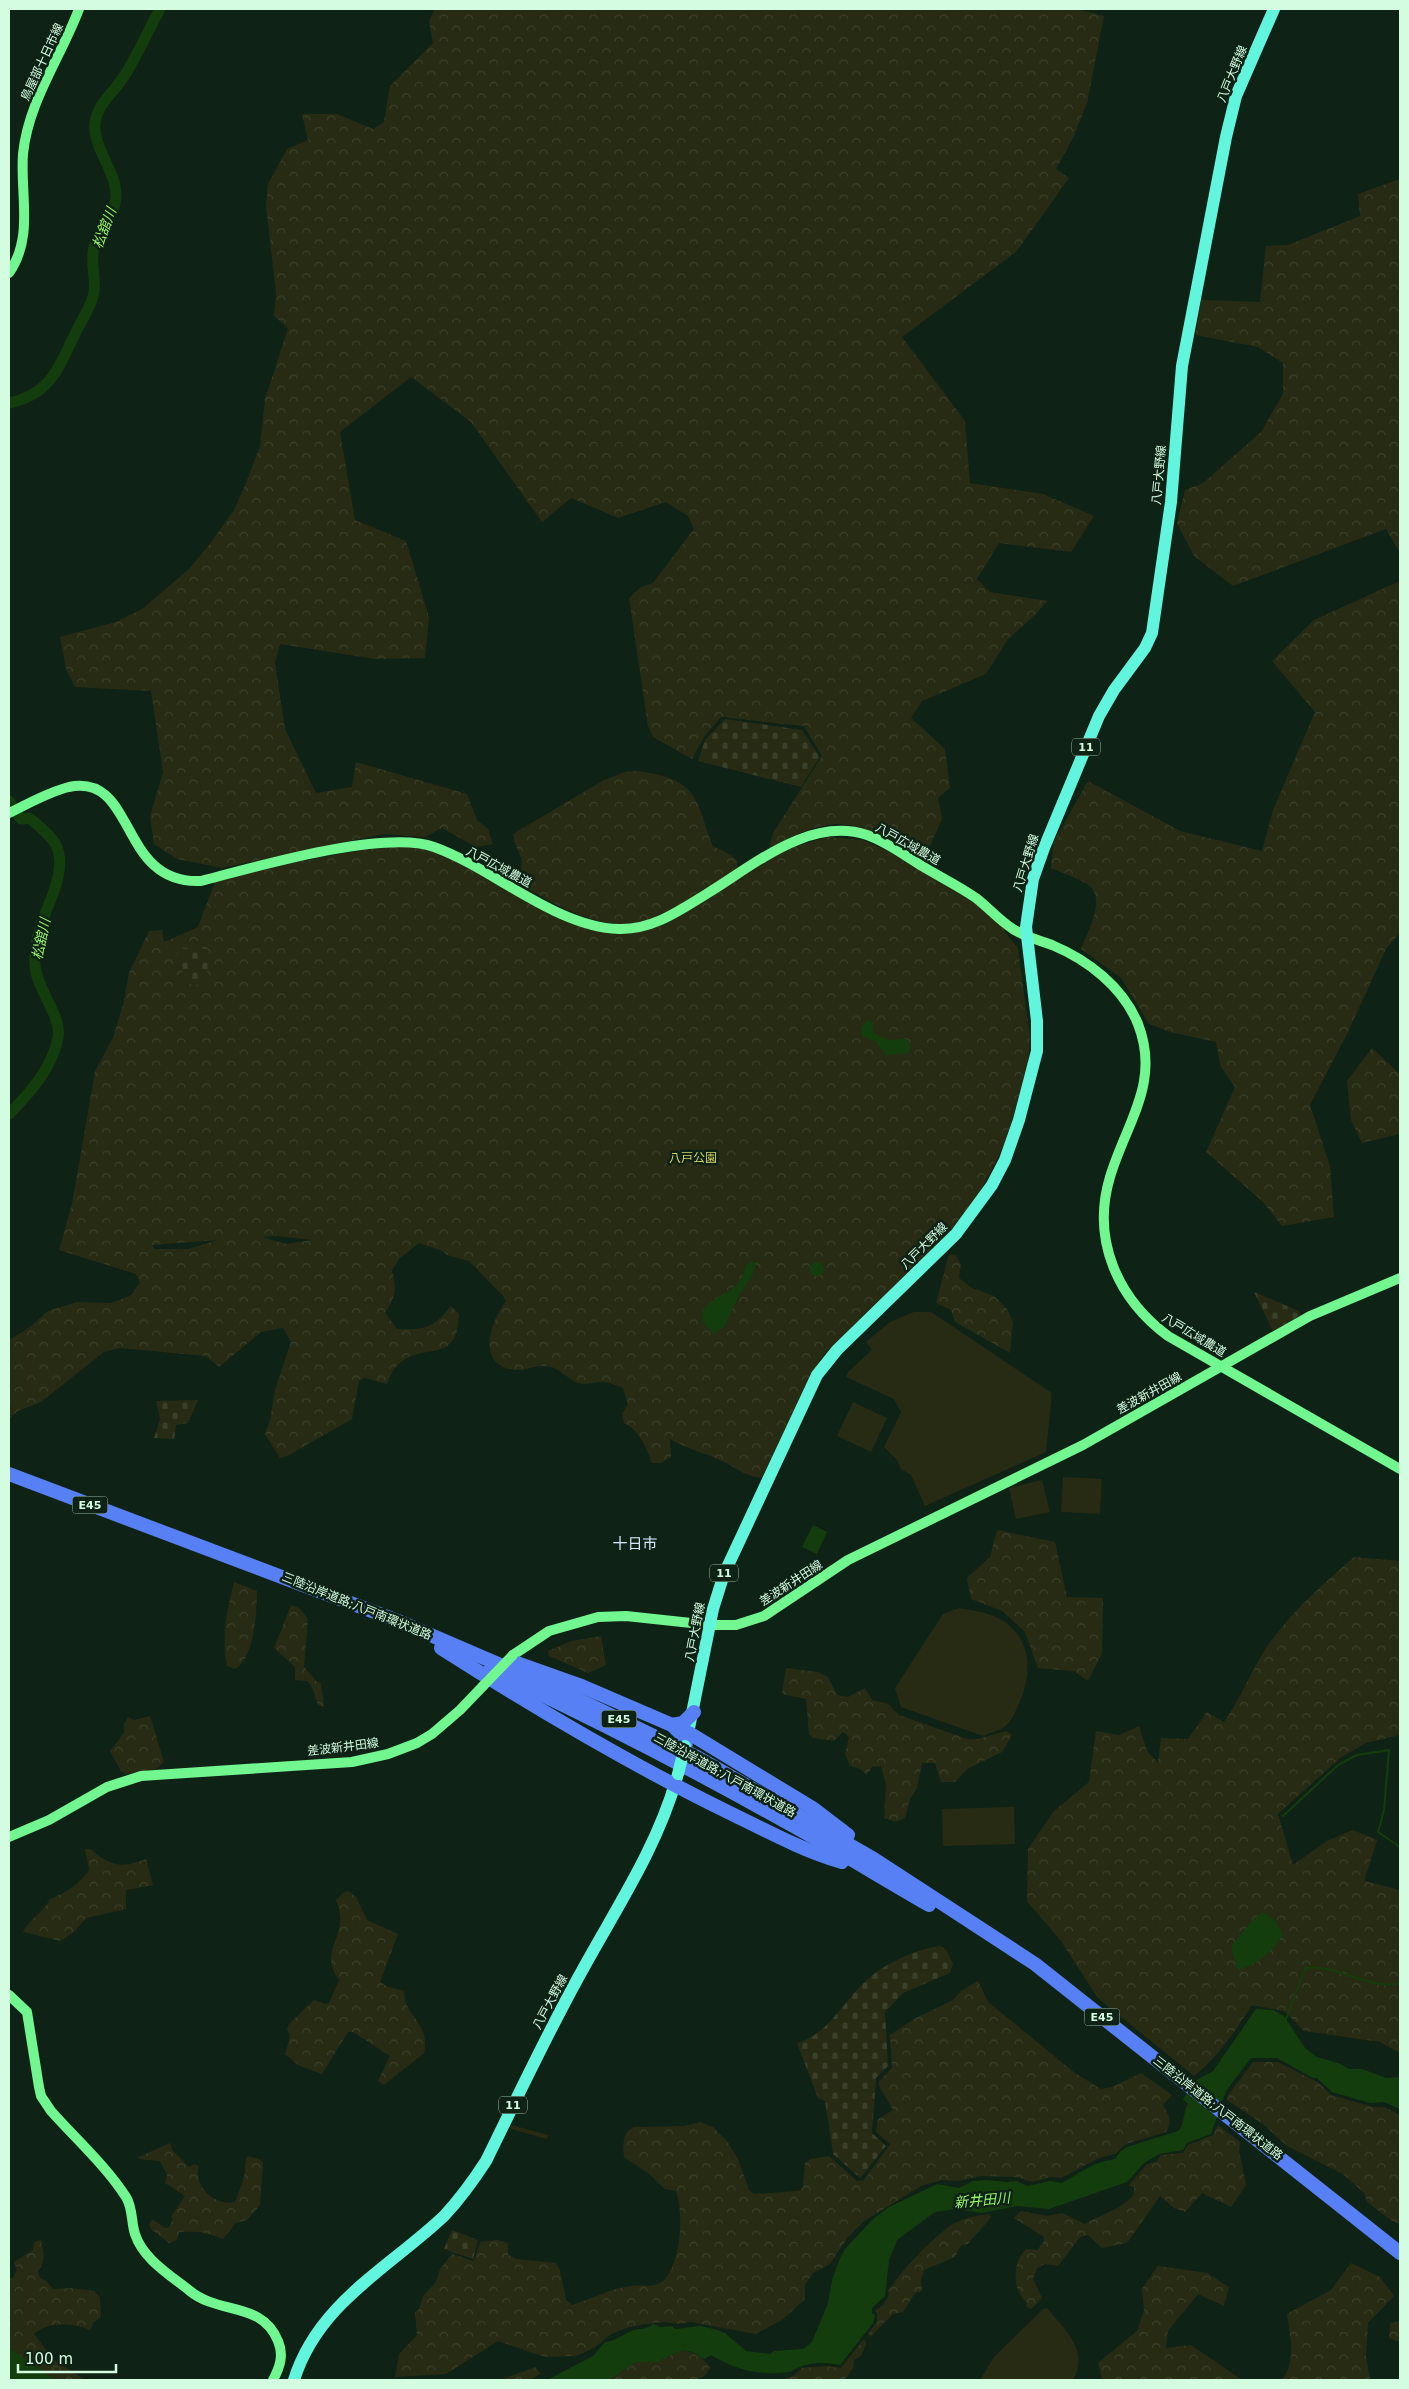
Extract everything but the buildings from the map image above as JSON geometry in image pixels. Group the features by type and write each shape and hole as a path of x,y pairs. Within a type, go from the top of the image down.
{"highway":[{"name":"三陸沿岸道路;八戸南環状道路","path":"9,1474 398,1621 561,1691 697,1758 1035,1964 1400,2253"},
{"name":"三陸沿岸道路;八戸南環状道路","path":"172,1535 441,1648 560,1703 789,1824 870,1864"},
{"path":"398,1621 579,1685 672,1725 687,1741 814,1809 870,1864"},
{"path":"441,1648 496,1683 789,1842 833,1860 870,1864"},
{"path":"672,1725 683,1723 694,1712"}],"main road":[{"name":"八戸大野線","path":"294,2380 308,2348 334,2310 442,2217 472,2183 486,2161 562,2008 644,1858 676,1780 687,1741 716,1595 732,1553 821,1367 956,1234 992,1185 1005,1160 1019,1120 1037,1052 1037,1021 1026,936 1033,879 1056,819 1100,716 1114,690 1145,648 1152,634 1171,502 1182,366 1228,128 1236,96 1274,9"}],"street":[{"name":"鳥屋部十日市線","path":"9,272 19,256 24,237 24,153 30,123 79,9"},
{"name":"八戸広域農道","path":"9,813 70,787 79,786 99,791 108,798 124,817 138,847 149,863 167,875 190,882 336,850 392,842 432,846 562,913 586,923 620,929 646,926 667,918 768,856 803,838 822,832 846,831 867,835 890,846 976,898 1009,926 1026,936 1063,950 1100,974 1122,996 1135,1017 1144,1048 1144,1086 1107,1188 1104,1225 1107,1250 1118,1282 1144,1317 1168,1336 1400,1469"},
{"name":"差波新井田線","path":"9,1837 49,1820 107,1787 141,1776 352,1762 388,1754 417,1743 432,1734 460,1710 513,1655 549,1631 598,1617 626,1616 710,1625 736,1625 764,1616 848,1560 1083,1445 1310,1316 1400,1278"},
{"path":"9,1995 27,2012 41,2096 51,2111 128,2200 134,2233 143,2250 154,2262 201,2299 214,2305 251,2313 266,2320 277,2338 282,2354 281,2364 273,2380"}],"green space":[{"path":"435,9 1076,9 1104,16 1087,103 1073,138 1056,169 1069,178 1017,251 902,337 965,421 970,483 1043,494 1094,516 1071,552 999,543 977,579 990,592 1047,601 1036,614 1008,639 986,674 922,701 911,718 945,749 950,788 938,798 942,819 925,857 881,835 844,824 817,827 769,848 773,833 822,756 804,726 721,717 704,737 692,759 653,737 648,726 629,598 641,587 653,583 694,529 688,516 666,502 618,518 571,498 542,522 471,422 411,377 340,432 355,520 406,541 429,617 425,658 375,659 280,644 275,663 285,729 316,793 352,787 356,762 467,794 477,820 488,829 493,844 476,847 442,828 425,837 383,834 222,868 177,859 154,844 150,816 163,772 151,691 75,687 66,669 60,637 116,622 142,609 189,569 234,510 260,446 265,399 288,328 274,316 276,293 266,205 268,184 287,149 308,140 302,114 337,114 373,129 384,122 390,86 433,43 429,21"},
{"path":"1400,179 1400,553 1386,529 1233,586 1194,556 1177,523 1185,490 1203,483 1261,432 1283,394 1283,363 1258,347 1195,335 1201,300 1260,302 1266,246 1288,245 1360,216 1358,194"},
{"path":"1400,581 1400,933 1386,949 1348,1032 1310,1105 1330,1166 1334,1217 1282,1226 1263,1202 1206,1152 1235,1087 1221,1067 1216,1042 1170,1032 1149,1024 1121,978 1081,949 1094,915 1096,897 1093,890 1087,884 1051,868 1053,843 1088,781 1180,831 1262,851 1273,810 1315,712 1272,661 1314,620"},
{"path":"725,719 802,730 820,757 801,787 698,761 705,740"},
{"path":"637,771 670,778 684,786 695,799 713,846 731,855 737,861 737,869 696,897 674,909 651,919 615,924 597,920 561,907 512,880 518,874 522,864 513,834 604,780 625,772"},
{"name":"八戸公園","path":"828,837 863,840 899,856 966,896 1002,924 1004,931 1018,949 1030,1037 1028,1066 1005,1143 981,1190 950,1232 828,1350 814,1369 762,1478 745,1473 670,1439 671,1457 661,1463 652,1463 645,1445 638,1435 630,1426 624,1423 622,1414 628,1404 623,1388 605,1382 578,1383 550,1367 538,1366 515,1370 503,1367 495,1360 491,1352 490,1342 495,1321 506,1301 503,1296 469,1261 447,1255 443,1251 419,1243 399,1259 392,1270 394,1297 385,1312 397,1329 416,1329 434,1323 451,1306 459,1314 455,1337 449,1345 441,1349 412,1356 403,1361 394,1370 387,1384 365,1378 359,1380 352,1419 289,1455 280,1458 265,1434 270,1420 275,1390 291,1342 283,1328 261,1332 219,1367 206,1356 120,1348 104,1352 41,1402 18,1411 9,1419 9,1340 30,1327 48,1311 77,1302 111,1303 130,1296 140,1283 136,1274 59,1250 72,1204 95,1071 113,1038 123,1005 129,973 149,931 162,930 164,942 198,927 215,882 291,863 350,852 395,846 416,847 445,856 559,917 598,932 637,932 669,922 718,893 749,868 799,845","holes":["277,1236 312,1240 286,1244 262,1237","218,1240 188,1249 155,1249 152,1245"]},
{"path":"207,947 208,968 205,977 197,985 186,983 175,948"},
{"path":"1372,1048 1400,1074 1400,1134 1362,1143 1351,1120 1347,1081"},
{"path":"949,1254 956,1255 961,1265 959,1278 972,1288 994,1296 1007,1309 1013,1322 1010,1353 955,1322 951,1310 936,1303"},
{"path":"1254,1292 1299,1311 1301,1315 1273,1331"},
{"path":"914,1312 931,1312 1052,1393 1046,1452 925,1506 911,1475 901,1469 897,1460 884,1447 901,1412 894,1399 846,1377 848,1372 872,1350 866,1342 890,1322"},
{"path":"198,1400 188,1423 176,1425 174,1439 154,1438 160,1419 156,1401"},
{"path":"853,1402 887,1418 871,1452 837,1436"},
{"path":"1063,1477 1102,1479 1100,1514 1061,1512"},
{"path":"1042,1480 1050,1512 1016,1519 1009,1488"},
{"path":"997,1530 1055,1542 1067,1597 1103,1598 1102,1653 1088,1681 1074,1671 1038,1668 1025,1632 1002,1611 971,1599 967,1578 990,1557"},
{"path":"1354,1557 1400,1561 1400,1735 1366,1743 1340,1758 1278,1814 1293,1865 1327,1841 1353,1830 1377,1840 1364,1881 1400,1890 1400,2053 1380,2042 1304,2031 1284,2011 1252,2005 1219,2052 1194,2076 1098,1998 1061,1941 1027,1901 1028,1849 1053,1812 1089,1782 1096,1731 1119,1735 1139,1726 1147,1751 1158,1763 1161,1738 1188,1739 1207,1712 1224,1722 1275,1635 1307,1600"},
{"path":"234,1582 257,1591 255,1622 250,1645 241,1664 235,1669 227,1666 225,1656 227,1613"},
{"path":"291,1605 299,1608 308,1619 304,1667 317,1682 321,1683 324,1707 318,1705 312,1687 307,1681 295,1680 295,1667 274,1648"},
{"path":"959,1608 987,1614 1007,1623 1019,1637 1027,1657 1028,1667 1025,1688 1013,1716 1004,1727 983,1736 901,1707 895,1688 943,1614"},
{"path":"601,1636 606,1665 588,1673 549,1656 548,1651 571,1641"},
{"path":"786,1668 818,1672 828,1677 837,1695 848,1697 865,1688 872,1700 888,1704 899,1715 967,1739 978,1739 1006,1731 1012,1735 1002,1752 967,1769 955,1782 941,1782 935,1763 922,1763 917,1788 910,1799 905,1818 896,1822 884,1818 886,1785 881,1766 872,1767 867,1775 860,1769 850,1766 845,1754 849,1737 843,1732 834,1741 813,1738 809,1734 806,1699 782,1694"},
{"path":"150,1716 164,1762 156,1769 126,1774 121,1771 110,1751 124,1733 124,1724 128,1717 134,1720"},
{"path":"1014,1807 1015,1844 943,1846 942,1809"},
{"path":"85,1849 90,1849 110,1862 122,1865 146,1859 153,1885 126,1890 126,1909 86,1918 74,1932 60,1941 23,1932 50,1899 72,1888 89,1870"},
{"path":"349,1891 356,1897 367,1920 398,1934 380,1982 386,1986 404,1991 408,2007 424,2034 424,2053 384,2085 378,2081 390,2056 353,2032 348,2032 322,2074 298,2065 285,2054 290,2037 287,2029 289,2024 314,2000 325,2004 329,2003 339,1980 331,1960 340,1924 340,1913 336,1900 344,1892"},
{"path":"941,1946 947,1951 953,1964 950,1973 903,1993 885,2012 888,2066 876,2078 872,2133 886,2146 860,2178 833,2154 825,2101 818,2098 797,2043 820,2031 855,1992 881,1969 915,1952"},
{"path":"978,1981 988,2002 1075,2073 1101,2089 1112,2087 1141,2073 1172,2095 1163,2105 1169,2121 1166,2132 1126,2144 1115,2154 1099,2158 1061,2178 1051,2177 1032,2182 1017,2177 981,2176 959,2181 942,2180 921,2186 864,2221 848,2237 830,2264 813,2273 805,2285 805,2299 783,2319 756,2334 691,2322 645,2324 626,2328 611,2334 594,2348 576,2356 545,2357 498,2341 446,2374 395,2377 399,2354 417,2335 415,2313 419,2309 423,2296 436,2282 440,2269 452,2254 474,2261 480,2242 497,2240 508,2243 508,2255 516,2259 556,2263 560,2270 566,2300 572,2305 616,2289 652,2285 664,2280 670,2272 677,2250 680,2224 678,2200 676,2191 665,2189 648,2173 624,2157 625,2136 634,2127 684,2126 700,2122 713,2127 727,2141 738,2159 749,2190 754,2194 799,2191 803,2187 805,2163 811,2159 829,2156 857,2181 864,2180 890,2144 876,2132 878,2119 893,2110 879,2086 879,2081 892,2068 890,2035 914,2019 953,2000 961,1991"},
{"path":"1253,2062 1278,2062 1319,2083 1331,2095 1373,2107 1385,2107 1400,2115 1400,2224 1392,2221 1367,2202 1364,2193 1343,2174 1287,2146 1264,2125 1227,2100 1229,2094"},
{"path":"512,2125 548,2135 547,2139 511,2129"},
{"path":"1218,2125 1240,2142 1239,2151 1246,2185 1231,2207 1202,2193 1185,2212 1174,2208 1160,2196 1127,2243 1102,2248 1088,2235 1080,2237 1058,2266 1045,2264 1037,2268 1033,2279 1042,2298 1031,2309 1026,2306 1027,2303 1022,2298 1016,2284 1018,2261 1026,2249 1037,2250 1043,2243 1044,2237 1014,2218 1021,2211 1047,2216 1062,2213 1085,2224 1124,2204 1134,2194 1134,2187 1129,2185 1146,2165 1157,2161 1161,2155 1183,2153 1188,2145 1213,2135"},
{"path":"170,2143 172,2150 189,2167 194,2164 199,2166 199,2181 202,2187 213,2198 220,2201 235,2202 244,2178 246,2158 248,2156 259,2159 263,2163 260,2205 247,2220 236,2223 223,2239 202,2232 179,2232 177,2240 169,2243 151,2229 149,2224 152,2219 168,2228 173,2219 171,2217 185,2196 165,2183 167,2175 160,2161 139,2159 139,2157"},
{"path":"989,2214 991,2217 988,2221 968,2244 961,2245 955,2257 924,2270 921,2281 922,2291 915,2293 903,2312 893,2314 870,2337 868,2334 877,2321 877,2313 875,2311 884,2304 889,2295 888,2291 915,2258 955,2223 966,2218"},
{"path":"452,2230 478,2240 473,2259 444,2249"},
{"path":"41,2240 44,2256 38,2271 40,2278 46,2281 53,2289 70,2288 94,2291 100,2297 101,2317 94,2322 90,2330 61,2324 46,2327 34,2334 54,2360 85,2380 56,2380 9,2348 9,2279 14,2277 17,2270 14,2262 33,2250 34,2242"},
{"path":"1351,2263 1380,2277 1394,2296 1368,2323 1366,2357 1370,2380 1281,2380 1286,2374 1291,2358 1291,2340 1287,2314 1331,2290"},
{"path":"1158,2266 1207,2273 1229,2287 1224,2306 1198,2294 1168,2331 1166,2348 1191,2345 1242,2380 1102,2380 1098,2363 1137,2331 1144,2311 1142,2289"},
{"path":"1047,2308 1068,2333 1077,2350 1078,2369 1073,2380 980,2380 994,2357 1043,2309"},
{"path":"1400,2321 1400,2342 1389,2338 1390,2323"},
{"path":"864,2339 866,2344 861,2356 854,2360 853,2368 844,2380 780,2380 793,2376 802,2368 826,2366 841,2368"},
{"path":"681,2350 694,2353 704,2360 710,2368 705,2376 695,2380 609,2380 636,2362 657,2362"},
{"path":"536,2367 540,2374 530,2380 500,2380"}],"water":[{"path":"868,1020 873,1023 874,1033 890,1040 902,1038 907,1040 911,1046 908,1053 886,1055 875,1041 862,1036 861,1027"},
{"path":"753,1261 756,1263 752,1276 739,1295 724,1327 713,1334 703,1322 702,1311 708,1304 733,1288 742,1276 746,1265"},
{"path":"817,1262 822,1264 824,1269 822,1274 817,1276 812,1274 810,1269 812,1264"},
{"path":"813,1525 827,1532 817,1554 802,1547"},
{"path":"1262,1912 1269,1916 1280,1929 1282,1933 1281,1939 1264,1957 1241,1970 1237,1968 1231,1947 1249,1924"},
{"name":"新井田川","path":"1256,2009 1273,2010 1284,2016 1305,2048 1317,2057 1341,2064 1349,2069 1362,2069 1386,2078 1400,2077 1400,2109 1384,2102 1370,2103 1332,2092 1317,2078 1313,2078 1277,2058 1251,2058 1226,2091 1211,2134 1187,2143 1183,2150 1159,2154 1144,2163 1127,2182 1049,2209 1017,2206 982,2213 956,2209 935,2212 897,2240 889,2260 885,2296 872,2308 872,2313 875,2315 873,2323 840,2365 814,2363 788,2372 767,2373 748,2371 729,2365 711,2355 704,2359 693,2352 682,2350 657,2362 636,2362 609,2380 547,2380 593,2356 605,2342 612,2341 631,2331 653,2324 661,2327 672,2326 676,2329 700,2326 714,2329 725,2333 746,2351 770,2354 774,2351 803,2349 812,2342 828,2303 832,2280 845,2249 872,2220 889,2207 937,2184 959,2188 973,2181 986,2180 1017,2181 1027,2186 1050,2181 1062,2183 1093,2165 1115,2159 1127,2147 1178,2131 1182,2125 1188,2104 1183,2099 1197,2080 1213,2071"},
{"path":"9,2348 56,2380 9,2380"}],"waterway":[{"name":"松舘川","path":"9,403 36,393 53,376 91,302 94,292 94,247 111,215 116,195 112,177 97,141 95,132 96,117 101,106 131,65 160,9"},
{"name":"松舘川","path":"9,801 21,819 29,818 56,845 60,865 56,886 41,925 35,950 37,975 53,1012 58,1030 58,1038 51,1060 45,1070 32,1089 9,1114"},
{"path":"1283,1816 1338,1765 1357,1755 1389,1750 1384,1810 1378,1832 1400,1847"},
{"path":"1286,2019 1305,1968 1329,1969 1377,1983 1400,1983"}],"district":[{"name":"十日市","path":"635,1544"}]}
